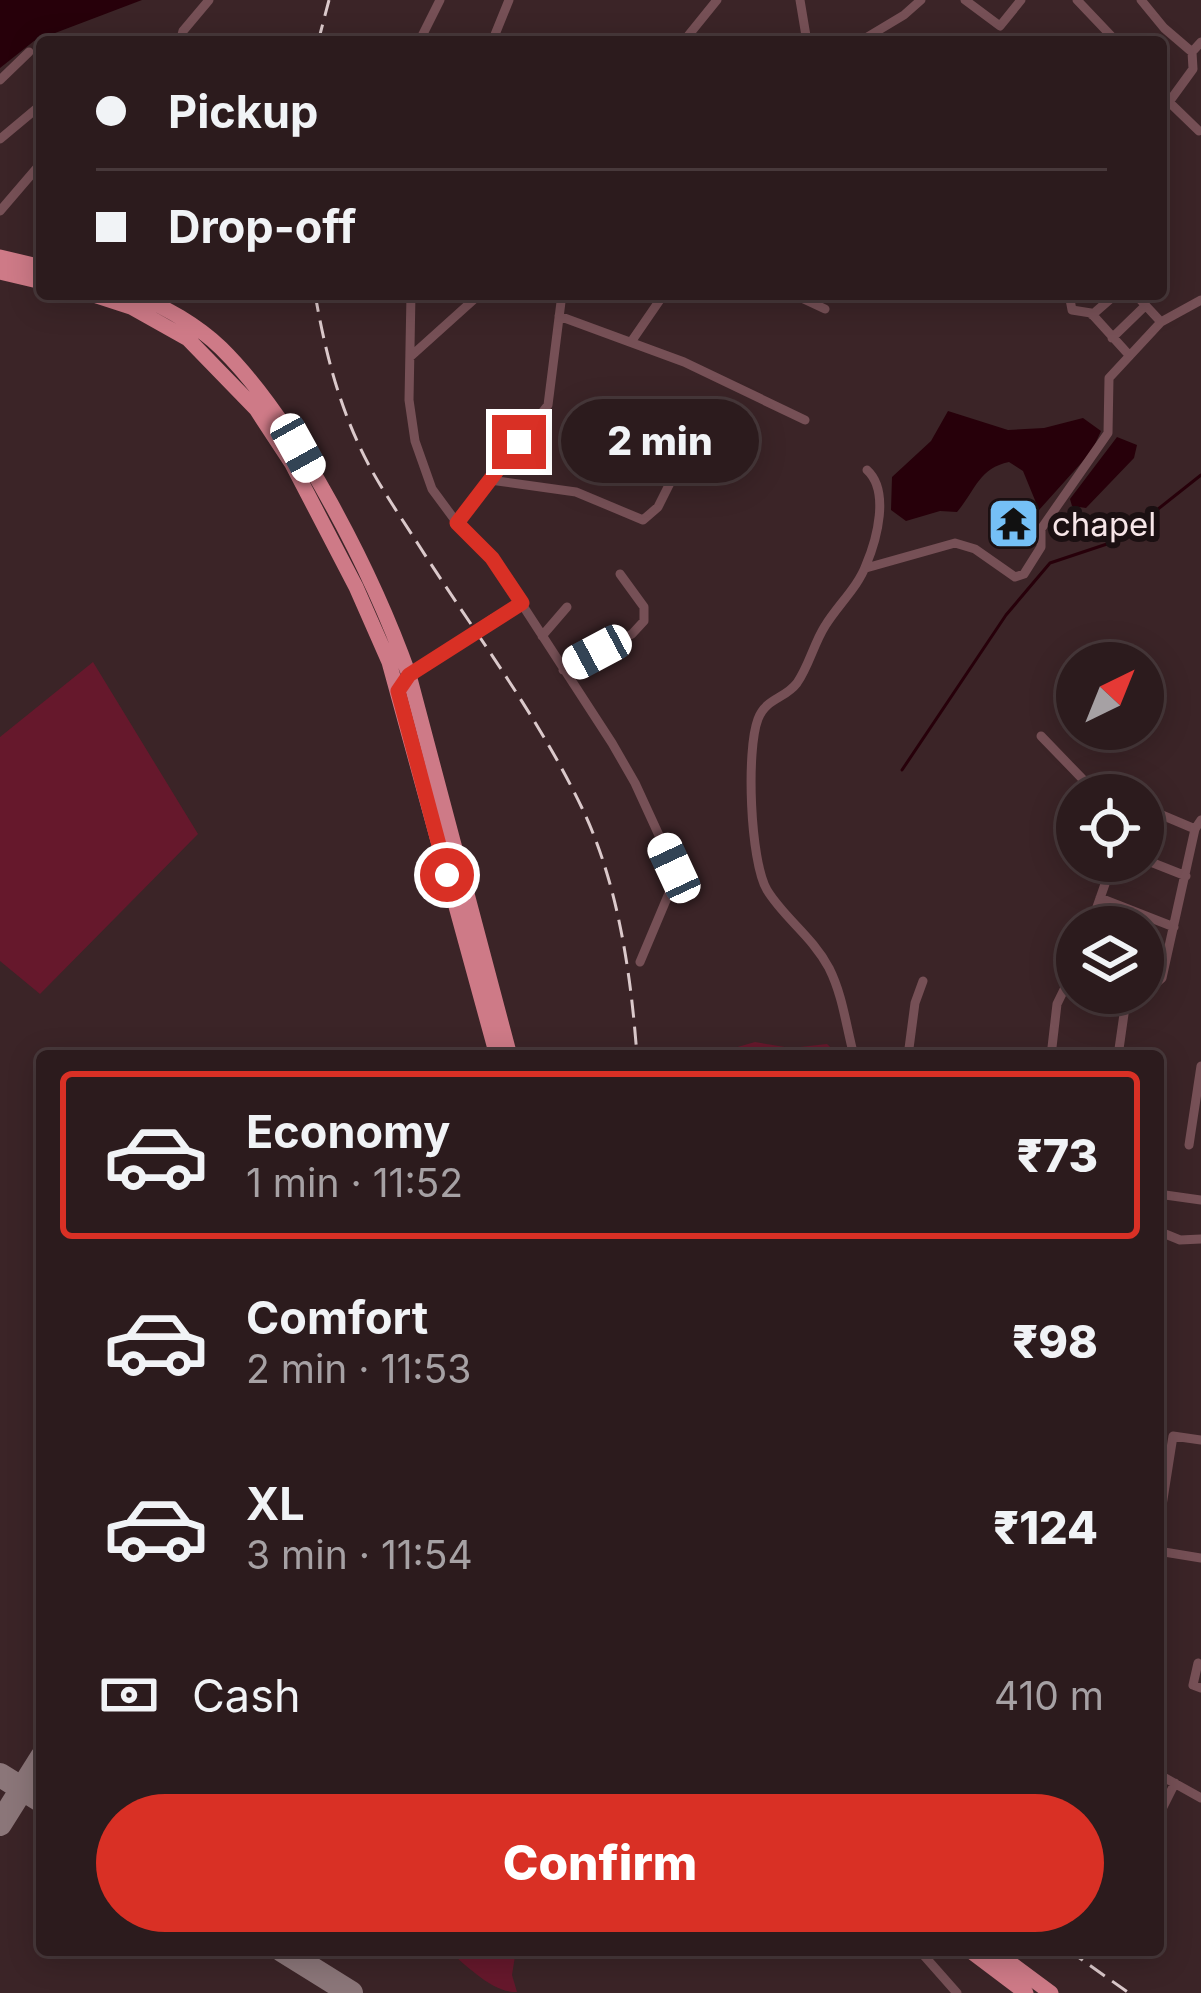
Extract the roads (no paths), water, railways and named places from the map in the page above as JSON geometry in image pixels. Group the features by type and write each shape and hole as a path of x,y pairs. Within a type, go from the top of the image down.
{"highway":[{"path":"0,257 36,266"},
{"path":"0,272 36,280"},
{"path":"109,300 188,339 256,409 292,464 356,587 376,626 398,691 494,1050"},
{"path":"146,300 202,332 262,395 330,507 395,636 508,1050"},
{"path":"977,1956 1026,1993"},
{"path":"1001,1956 1051,1993"}],"street":[{"path":"182,36 208,0"},
{"path":"422,36 440,0"},
{"path":"494,36 508,0"},
{"path":"688,36 717,0"},
{"path":"800,0 806,36"},
{"path":"869,36 921,0"},
{"path":"965,0 1000,26 1021,0"},
{"path":"1077,0 1110,36"},
{"path":"1141,0 1192,52"},
{"path":"1199,131 1169,102 1193,69 1192,52 1201,41"},
{"path":"0,80 29,52"},
{"path":"0,139 36,109"},
{"path":"0,211 36,169"},
{"path":"411,300 409,400 415,441 432,489 492,558 522,603 635,783 674,868 672,886 640,962"},
{"path":"410,357 474,300"},
{"path":"457,523 548,405 561,300"},
{"path":"631,342 660,300"},
{"path":"806,300 825,309"},
{"path":"1070,300 1072,310 1092,315 1129,355"},
{"path":"1092,315 1109,300"},
{"path":"1140,300 1161,322"},
{"path":"866,568 955,543 986,555 1015,577 1024,574 1041,548 1041,530 1108,433 1109,378 1161,322 1201,300"},
{"path":"1112,338 1145,306"},
{"path":"559,316 684,362 805,420"},
{"path":"490,480 576,492 644,520 658,507 686,451"},
{"path":"853,1050 842,997 827,965 759,875 751,795 756,723 772,698 796,685 823,628 866,568 880,504 876,478 867,470"},
{"path":"563,670 632,634 644,620 644,608 620,574"},
{"path":"398,691 409,675 522,603"},
{"path":"542,636 567,607"},
{"path":"1041,736 1078,774"},
{"path":"1164,814 1198,825 1164,970"},
{"path":"1188,863 1201,867"},
{"path":"1164,867 1186,876"},
{"path":"1097,906 1106,882"},
{"path":"1100,898 1174,927"},
{"path":"909,1050 923,981"},
{"path":"1052,1050 1056,1013"},
{"path":"1119,1050 1124,1014"},
{"path":"1189,1145 1201,1066"},
{"path":"1164,1195 1201,1200"},
{"path":"1164,1233 1180,1240 1201,1239"},
{"path":"1164,1493 1173,1436 1201,1440"},
{"path":"1164,1552 1201,1558"},
{"path":"1198,1664 1193,1685 1201,1688"},
{"path":"1164,1778 1201,1798"},
{"path":"1164,1805 1175,1784"},
{"path":"924,1956 957,1993"}],"waterway":[{"path":"902,770 1006,615 1050,563 1119,540 1201,475"}],"railway":[{"path":"320,36 329,0"},
{"path":"316,300 337,388 364,456 545,739 582,808 605,867 621,929 636,1050"},
{"path":"1077,1956 1129,1993"}],"place":[{"name":"chapel","path":"1013,524"}]}
